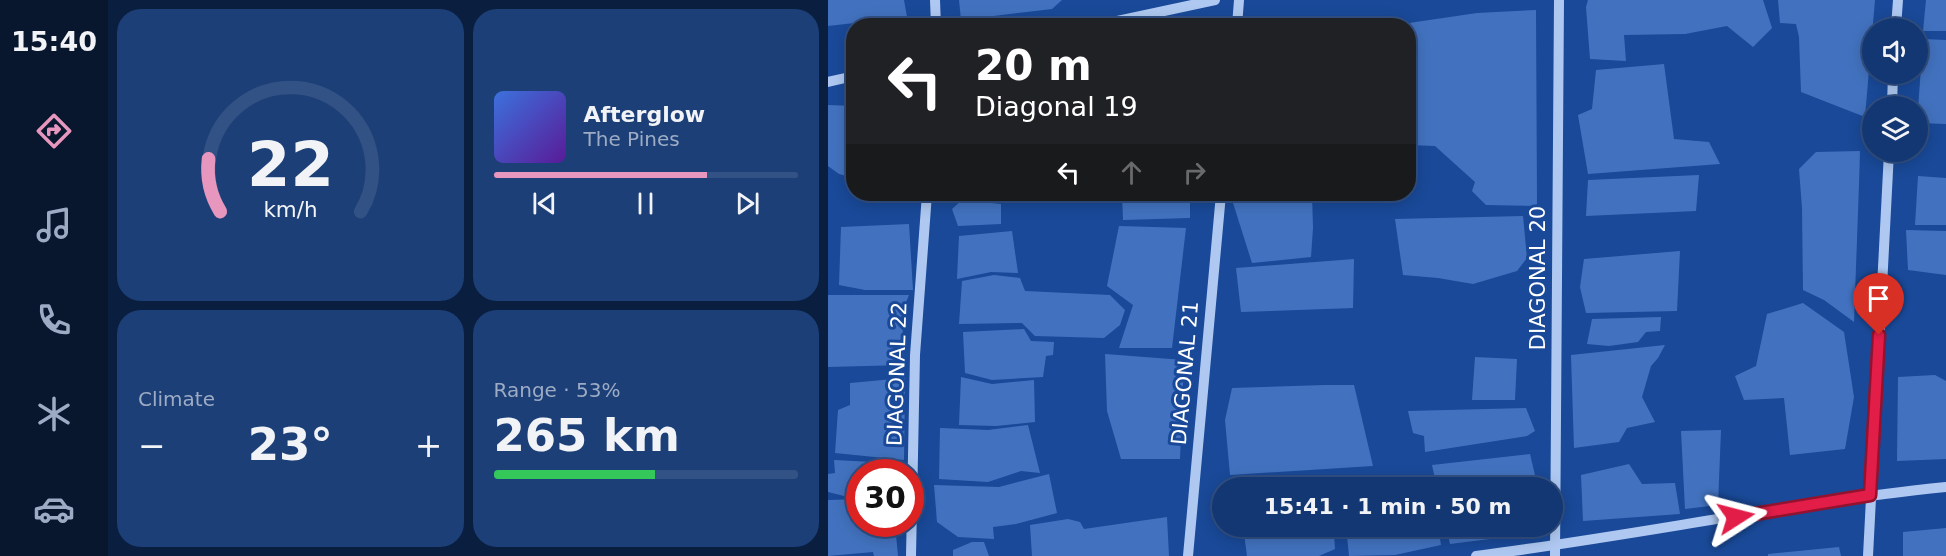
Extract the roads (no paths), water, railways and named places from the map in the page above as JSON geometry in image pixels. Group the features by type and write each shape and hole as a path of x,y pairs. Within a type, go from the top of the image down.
{"street":[{"path":"935,0 936,18"},
{"path":"1131,18 1215,0"},
{"path":"1238,18 1239,0"},
{"name":"DIAGONAL 20","path":"1556,551 1559,0"},
{"path":"1897,18 1898,0"},
{"path":"828,82 846,78"},
{"path":"1868,556 1888,162"},
{"name":"DIAGONAL 22","path":"911,556 915,355 926,201"},
{"name":"DIAGONAL 21","path":"1188,556 1220,201"},
{"path":"1476,556 1556,551 1870,495 1946,487"}]}
